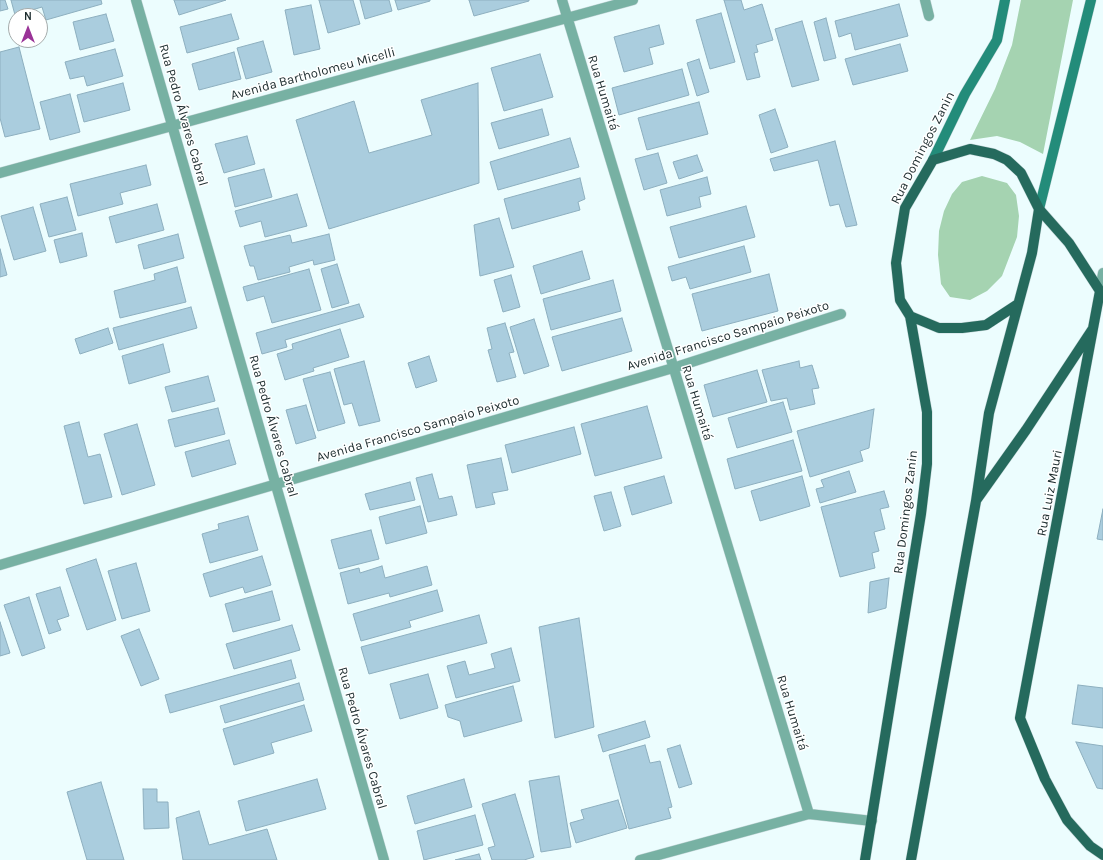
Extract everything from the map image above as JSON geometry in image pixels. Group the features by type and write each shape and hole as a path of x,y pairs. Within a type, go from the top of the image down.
{"main road":[{"path":"933,160 970,149 994,154 1007,160 1021,173 1039,209 1068,243 1102,292"},
{"name":"Rua Domingos Zanin","path":"865,860 920,522 927,464 927,412 910,316 900,300 896,263 906,208 933,160"},
{"path":"911,860 976,501 988,413 1032,253 1039,209"},
{"name":"Rua Luiz Mauri","path":"1102,292 1094,327 1020,718 1045,779 1067,820 1090,846 1103,855"},
{"path":"910,316 939,328 986,325 1018,304"},
{"path":"976,501 1026,430 1094,327"}],"street":[{"name":"Rua Pedro Álvares Cabral","path":"136,0 384,860"},
{"name":"Rua Humaitá","path":"562,0 809,814"},
{"name":"Avenida Bartholomeu Micelli","path":"0,173 633,0"},
{"path":"925,0 929,16"},
{"name":"Rua Domingos Zanin","path":"933,160 965,94 997,40 1005,0"},
{"path":"1039,209 1091,0"},
{"name":"Rua Luiz Mauri","path":"1102,292 1103,273"},
{"name":"Avenida Francisco Sampaio Peixoto","path":"0,564 673,368 841,314"},
{"path":"640,860 809,814 872,821"}],"green space":[{"path":"1021,0 1073,0 1043,154 1020,142 997,136 970,140 995,89 1012,45"},
{"path":"982,176 1007,183 1016,195 1019,216 1017,237 1002,276 987,291 970,300 950,297 941,284 938,255 939,231 944,211 952,194 962,182"}],"building":[{"path":"0,0 5,0 8,9 0,11"},
{"path":"11,0 101,0 102,4 48,19 48,8 13,8"},
{"path":"174,0 226,0 179,15"},
{"path":"319,0 353,0 360,24 328,33"},
{"path":"360,0 389,0 392,11 365,19"},
{"path":"395,0 430,0 430,1 398,10"},
{"path":"469,0 529,0 529,1 474,16"},
{"path":"724,0 741,0 744,10 762,4 773,40 756,45 758,52 754,53 760,77 747,80"},
{"path":"899,4 908,36 855,50 851,33 839,37 835,21"},
{"path":"311,5 320,49 294,55 285,10"},
{"path":"721,13 735,62 710,69 696,20"},
{"path":"106,14 114,41 80,50 73,22"},
{"path":"231,14 239,39 187,53 180,27"},
{"path":"826,18 836,58 824,61 814,22"},
{"path":"802,21 819,80 792,87 775,29"},
{"path":"659,25 664,44 649,48 653,64 624,72 614,37"},
{"path":"263,41 272,72 246,79 237,48"},
{"path":"900,44 908,71 853,85 845,59"},
{"path":"19,48 40,129 5,137 0,118 0,52"},
{"path":"115,49 123,76 87,86 84,76 70,79 65,62"},
{"path":"234,52 241,79 199,90 192,64"},
{"path":"540,54 553,97 504,111 491,68"},
{"path":"699,59 709,92 697,96 687,63"},
{"path":"682,69 689,95 619,115 612,88"},
{"path":"123,83 130,110 84,122 77,95"},
{"path":"478,83 479,183 329,229 296,120 354,101 369,153 432,135 421,100"},
{"path":"70,94 80,132 50,140 40,102"},
{"path":"699,102 708,134 647,150 638,118"},
{"path":"542,109 549,135 499,149 491,123"},
{"path":"775,109 788,147 771,153 759,115"},
{"path":"247,136 255,164 224,173 215,144"},
{"path":"570,138 579,167 498,190 490,162"},
{"path":"835,141 857,225 846,227 839,204 830,206 818,160 774,171 770,159"},
{"path":"658,153 667,183 644,190 635,159"},
{"path":"697,155 703,171 679,179 673,162"},
{"path":"146,165 151,185 120,193 123,204 78,216 70,184"},
{"path":"264,169 272,197 235,207 228,178"},
{"path":"707,177 711,194 699,197 701,207 667,216 660,190"},
{"path":"580,178 585,199 578,202 580,210 512,229 504,199"},
{"path":"297,194 307,226 265,237 261,221 240,227 235,211"},
{"path":"67,197 76,230 49,237 40,204"},
{"path":"157,204 164,230 116,243 109,217"},
{"path":"746,206 755,237 679,258 670,227"},
{"path":"33,207 46,251 14,260 1,216"},
{"path":"499,218 514,267 480,276 474,225"},
{"path":"82,233 87,256 60,263 54,240"},
{"path":"178,234 184,258 144,269 138,245"},
{"path":"329,234 335,260 314,265 313,260 289,267 290,272 258,280 254,266 250,266 244,246 290,235 292,243"},
{"path":"744,246 751,272 690,289 686,277 672,281 668,267"},
{"path":"0,249 7,275 0,277"},
{"path":"582,251 590,279 541,294 533,266"},
{"path":"337,264 349,303 332,308 321,269"},
{"path":"177,267 186,302 120,318 114,291 155,280 154,274"},
{"path":"309,269 321,310 272,323 264,296 247,301 243,287"},
{"path":"769,274 778,311 702,331 692,294"},
{"path":"511,275 520,307 503,312 494,280"},
{"path":"613,280 621,311 551,330 543,299"},
{"path":"359,304 364,317 285,340 287,347 262,354 256,333"},
{"path":"191,307 197,328 119,350 113,328"},
{"path":"622,318 632,351 562,371 552,337"},
{"path":"534,319 549,366 524,374 510,327"},
{"path":"505,323 514,352 509,353 516,377 497,382 488,350 492,349 487,328"},
{"path":"108,328 113,343 80,354 75,339"},
{"path":"340,329 349,357 313,368 314,371 285,380 277,354 293,349 292,344"},
{"path":"163,344 170,372 129,384 122,356"},
{"path":"429,356 437,381 416,388 408,363"},
{"path":"364,361 380,421 359,426 352,403 344,405 334,369"},
{"path":"799,361 800,368 812,365 819,388 812,389 815,404 790,410 787,398 771,401 762,370"},
{"path":"757,370 767,402 713,417 704,385"},
{"path":"330,372 345,423 318,431 303,379"},
{"path":"208,376 215,401 172,412 165,387"},
{"path":"783,402 792,432 737,448 728,418"},
{"path":"306,405 316,438 296,444 286,410"},
{"path":"647,406 662,458 595,476 581,424"},
{"path":"218,408 225,434 175,447 168,420"},
{"path":"874,409 869,448 860,451 863,461 810,477 797,431"},
{"path":"79,422 88,457 100,454 112,497 84,504 64,426"},
{"path":"137,424 155,485 122,495 104,434"},
{"path":"574,427 581,454 512,473 505,445"},
{"path":"229,440 236,464 192,477 185,452"},
{"path":"793,440 802,471 735,489 727,459"},
{"path":"501,458 508,490 492,493 495,504 476,508 467,465"},
{"path":"849,471 856,492 820,503 816,489 824,487 821,480"},
{"path":"432,474 439,499 452,496 457,515 428,522 416,478"},
{"path":"664,476 672,503 632,515 624,487"},
{"path":"802,476 810,506 760,521 751,491"},
{"path":"410,482 415,500 370,510 365,494"},
{"path":"884,491 889,507 880,509 885,529 874,532 879,551 872,553 875,568 840,577 821,507"},
{"path":"611,492 621,526 604,531 594,496"},
{"path":"420,506 427,533 386,544 379,517"},
{"path":"1103,509 1103,540 1097,539"},
{"path":"248,516 258,550 210,563 202,534 219,529 218,524"},
{"path":"371,530 379,559 339,569 331,540"},
{"path":"262,556 271,585 245,593 243,587 210,597 203,574"},
{"path":"96,559 116,620 87,630 66,569"},
{"path":"136,563 150,611 122,619 108,571"},
{"path":"382,566 385,578 427,566 432,585 390,597 389,593 348,604 340,573 359,568 360,573"},
{"path":"889,578 886,608 868,613 870,582"},
{"path":"60,587 69,616 57,620 61,630 49,634 36,594"},
{"path":"437,590 443,611 409,621 411,627 361,641 353,614"},
{"path":"272,591 280,620 233,632 225,604"},
{"path":"29,597 45,648 22,656 4,605"},
{"path":"479,615 487,643 369,674 361,647"},
{"path":"579,618 594,727 555,738 539,627"},
{"path":"0,622 10,653 0,656"},
{"path":"292,625 300,650 234,669 226,644"},
{"path":"139,629 159,679 141,686 121,636"},
{"path":"511,648 520,681 456,698 447,666 465,661 469,675 495,668 491,654"},
{"path":"291,660 296,678 170,713 165,695"},
{"path":"428,674 438,708 400,719 390,684"},
{"path":"299,683 304,700 225,723 220,706"},
{"path":"1078,685 1103,688 1103,728 1072,724"},
{"path":"513,686 522,721 464,737 460,721 448,717 445,705"},
{"path":"304,705 312,731 271,743 274,753 234,765 223,729"},
{"path":"645,721 650,737 603,752 598,735"},
{"path":"1076,742 1103,746 1103,789 1097,788"},
{"path":"645,745 650,763 660,761 672,807 668,808 671,818 629,829 609,755"},
{"path":"680,745 692,784 679,788 667,749"},
{"path":"559,776 571,847 541,852 529,781"},
{"path":"317,779 326,809 246,831 238,801"},
{"path":"464,779 472,807 415,824 407,796"},
{"path":"101,782 124,860 87,860 67,792"},
{"path":"143,789 157,789 157,802 168,802 169,828 144,829"},
{"path":"515,794 534,857 524,860 492,860 488,848 495,846 482,804"},
{"path":"618,800 627,828 576,843 570,823 584,819 581,810"},
{"path":"199,811 209,845 267,829 277,860 183,860 176,818"},
{"path":"475,815 483,845 424,860 417,831"},
{"path":"479,854 481,860 455,860"}]}
